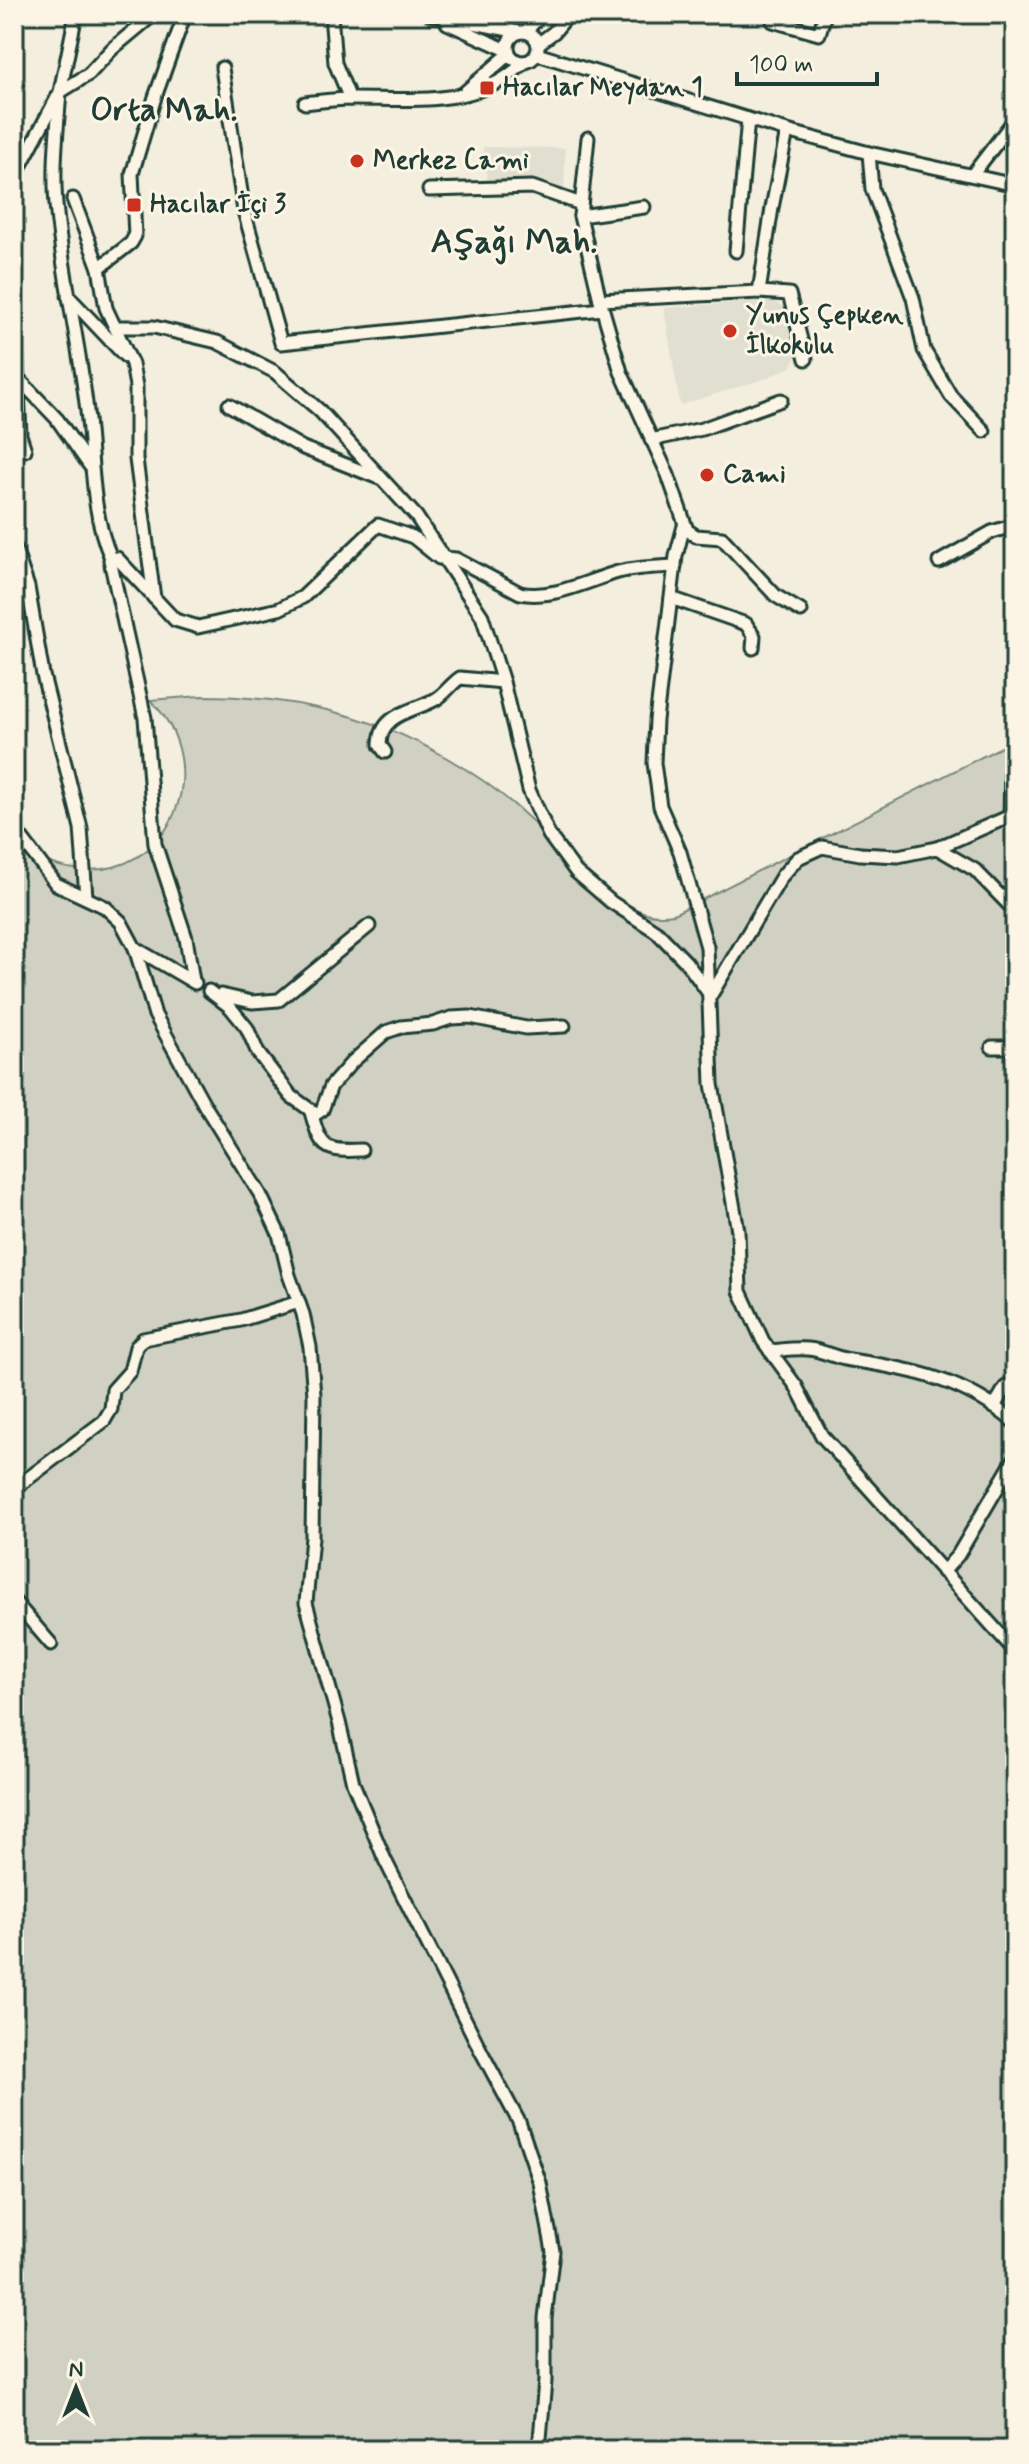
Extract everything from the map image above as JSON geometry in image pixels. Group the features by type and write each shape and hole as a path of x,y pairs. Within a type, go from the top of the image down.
{"main road":[{"path":"1006,14 1015,22"}],"street":[{"path":"76,14 60,92 55,151 56,211 88,420 90,467 103,540 111,558 109,563 145,718 155,844 186,938 193,981"},
{"path":"14,178 60,92 89,74 112,49 154,14"},
{"path":"99,268 131,243 135,236 132,174 185,14"},
{"path":"331,14 335,63 350,99"},
{"path":"429,14 522,32 533,36 537,49"},
{"path":"429,14 508,52 516,61 525,62"},
{"path":"464,93 508,52 508,40 542,14"},
{"path":"305,103 350,99 428,99 487,88 508,77 525,62 569,14"},
{"path":"773,21 819,34 825,14"},
{"path":"537,49 787,131 869,153 1015,185"},
{"path":"222,68 244,211 281,343 601,305 759,292 789,294 806,359"},
{"path":"736,251 748,119"},
{"path":"972,175 1015,119"},
{"path":"759,292 787,131"},
{"path":"588,138 581,210 601,305 621,372 668,475 684,526 675,566 656,720 654,763 660,806 680,852 707,947 712,1084 738,1231 740,1291 770,1351 796,1386 822,1436 1015,1651"},
{"path":"869,153 872,189 913,298 924,350 951,396 984,431"},
{"path":"429,190 532,187 581,210 644,207"},
{"path":"73,199 99,268 106,308 132,364 136,386 136,459 154,598"},
{"path":"14,292 17,433 25,450"},
{"path":"67,296 132,364"},
{"path":"115,327 154,327 217,342 275,372 320,411 416,516 482,616 503,682 529,790 549,835 576,872 611,902 657,932 686,962 710,995"},
{"path":"17,377 57,419 90,467"},
{"path":"651,440 702,429 781,400"},
{"path":"229,405 303,448 382,479"},
{"path":"111,558 117,558 175,620 198,627 279,609 303,597 378,525 413,537 445,560 456,559 520,593 530,595 545,595 621,571 675,566"},
{"path":"939,562 992,532 1015,525"},
{"path":"684,526 696,536 722,538 776,596 801,611"},
{"path":"14,546 28,587 43,675 81,828 86,897"},
{"path":"671,598 746,624 754,636 753,648"},
{"path":"385,752 380,745 382,733 394,717 438,698 460,678 503,682"},
{"path":"710,995 782,876 798,858 822,847 860,854 898,856 937,848 1012,815 1011,768 1015,758"},
{"path":"14,828 56,884 105,907 121,922 135,948 155,1015 205,1106 260,1194 279,1234 310,1347 314,1395 312,1537 306,1603 353,1783 385,1860 519,2122 540,2183 553,2251 545,2318 545,2381 539,2450"},
{"path":"937,848 975,870 1015,911"},
{"path":"209,991 230,999 279,1000 369,926"},
{"path":"135,948 193,981 230,1007 247,1028 258,1053 274,1076 291,1096 311,1112 322,1110 331,1086 352,1062 386,1032 470,1017 526,1028 564,1026"},
{"path":"992,1047 1015,1047"},
{"path":"311,1112 316,1132 327,1148 334,1151 361,1150"},
{"path":"14,1489 104,1421 111,1409 113,1390 130,1371 136,1347 143,1339 241,1320 299,1302"},
{"path":"770,1351 809,1349 932,1375 994,1407 1015,1423"},
{"path":"994,1407 1005,1388 1015,1380"},
{"path":"943,1572 958,1555 1015,1458"},
{"path":"14,1601 51,1644"}],"shaded area":[{"path":"483,147 565,148 564,205 539,194 490,197"},
{"name":"Yunus Çepken İlkokulu","path":"775,302 787,308 797,354 792,366 764,379 680,405 664,308"},
{"path":"201,696 265,700 328,710 418,743 501,794 611,894 638,910 656,915 674,914 1015,740 1015,2450 14,2450 14,842 51,863 75,869 109,868 137,857 159,838 174,813 182,785 181,756 170,726 150,700"}],"place":[{"name":"Hacılar Meydan 1","path":"487,88"},
{"name":"Merkez Cami","path":"357,161"},
{"name":"Hacılar İçi 3","path":"134,205"},
{"name":"Yunus Çepken İlkokulu","path":"730,331"},
{"name":"Cami","path":"707,475"}],"district":[{"name":"Orta Mah.","path":"164,110"},
{"name":"Aşağı Mah.","path":"514,242"}]}
